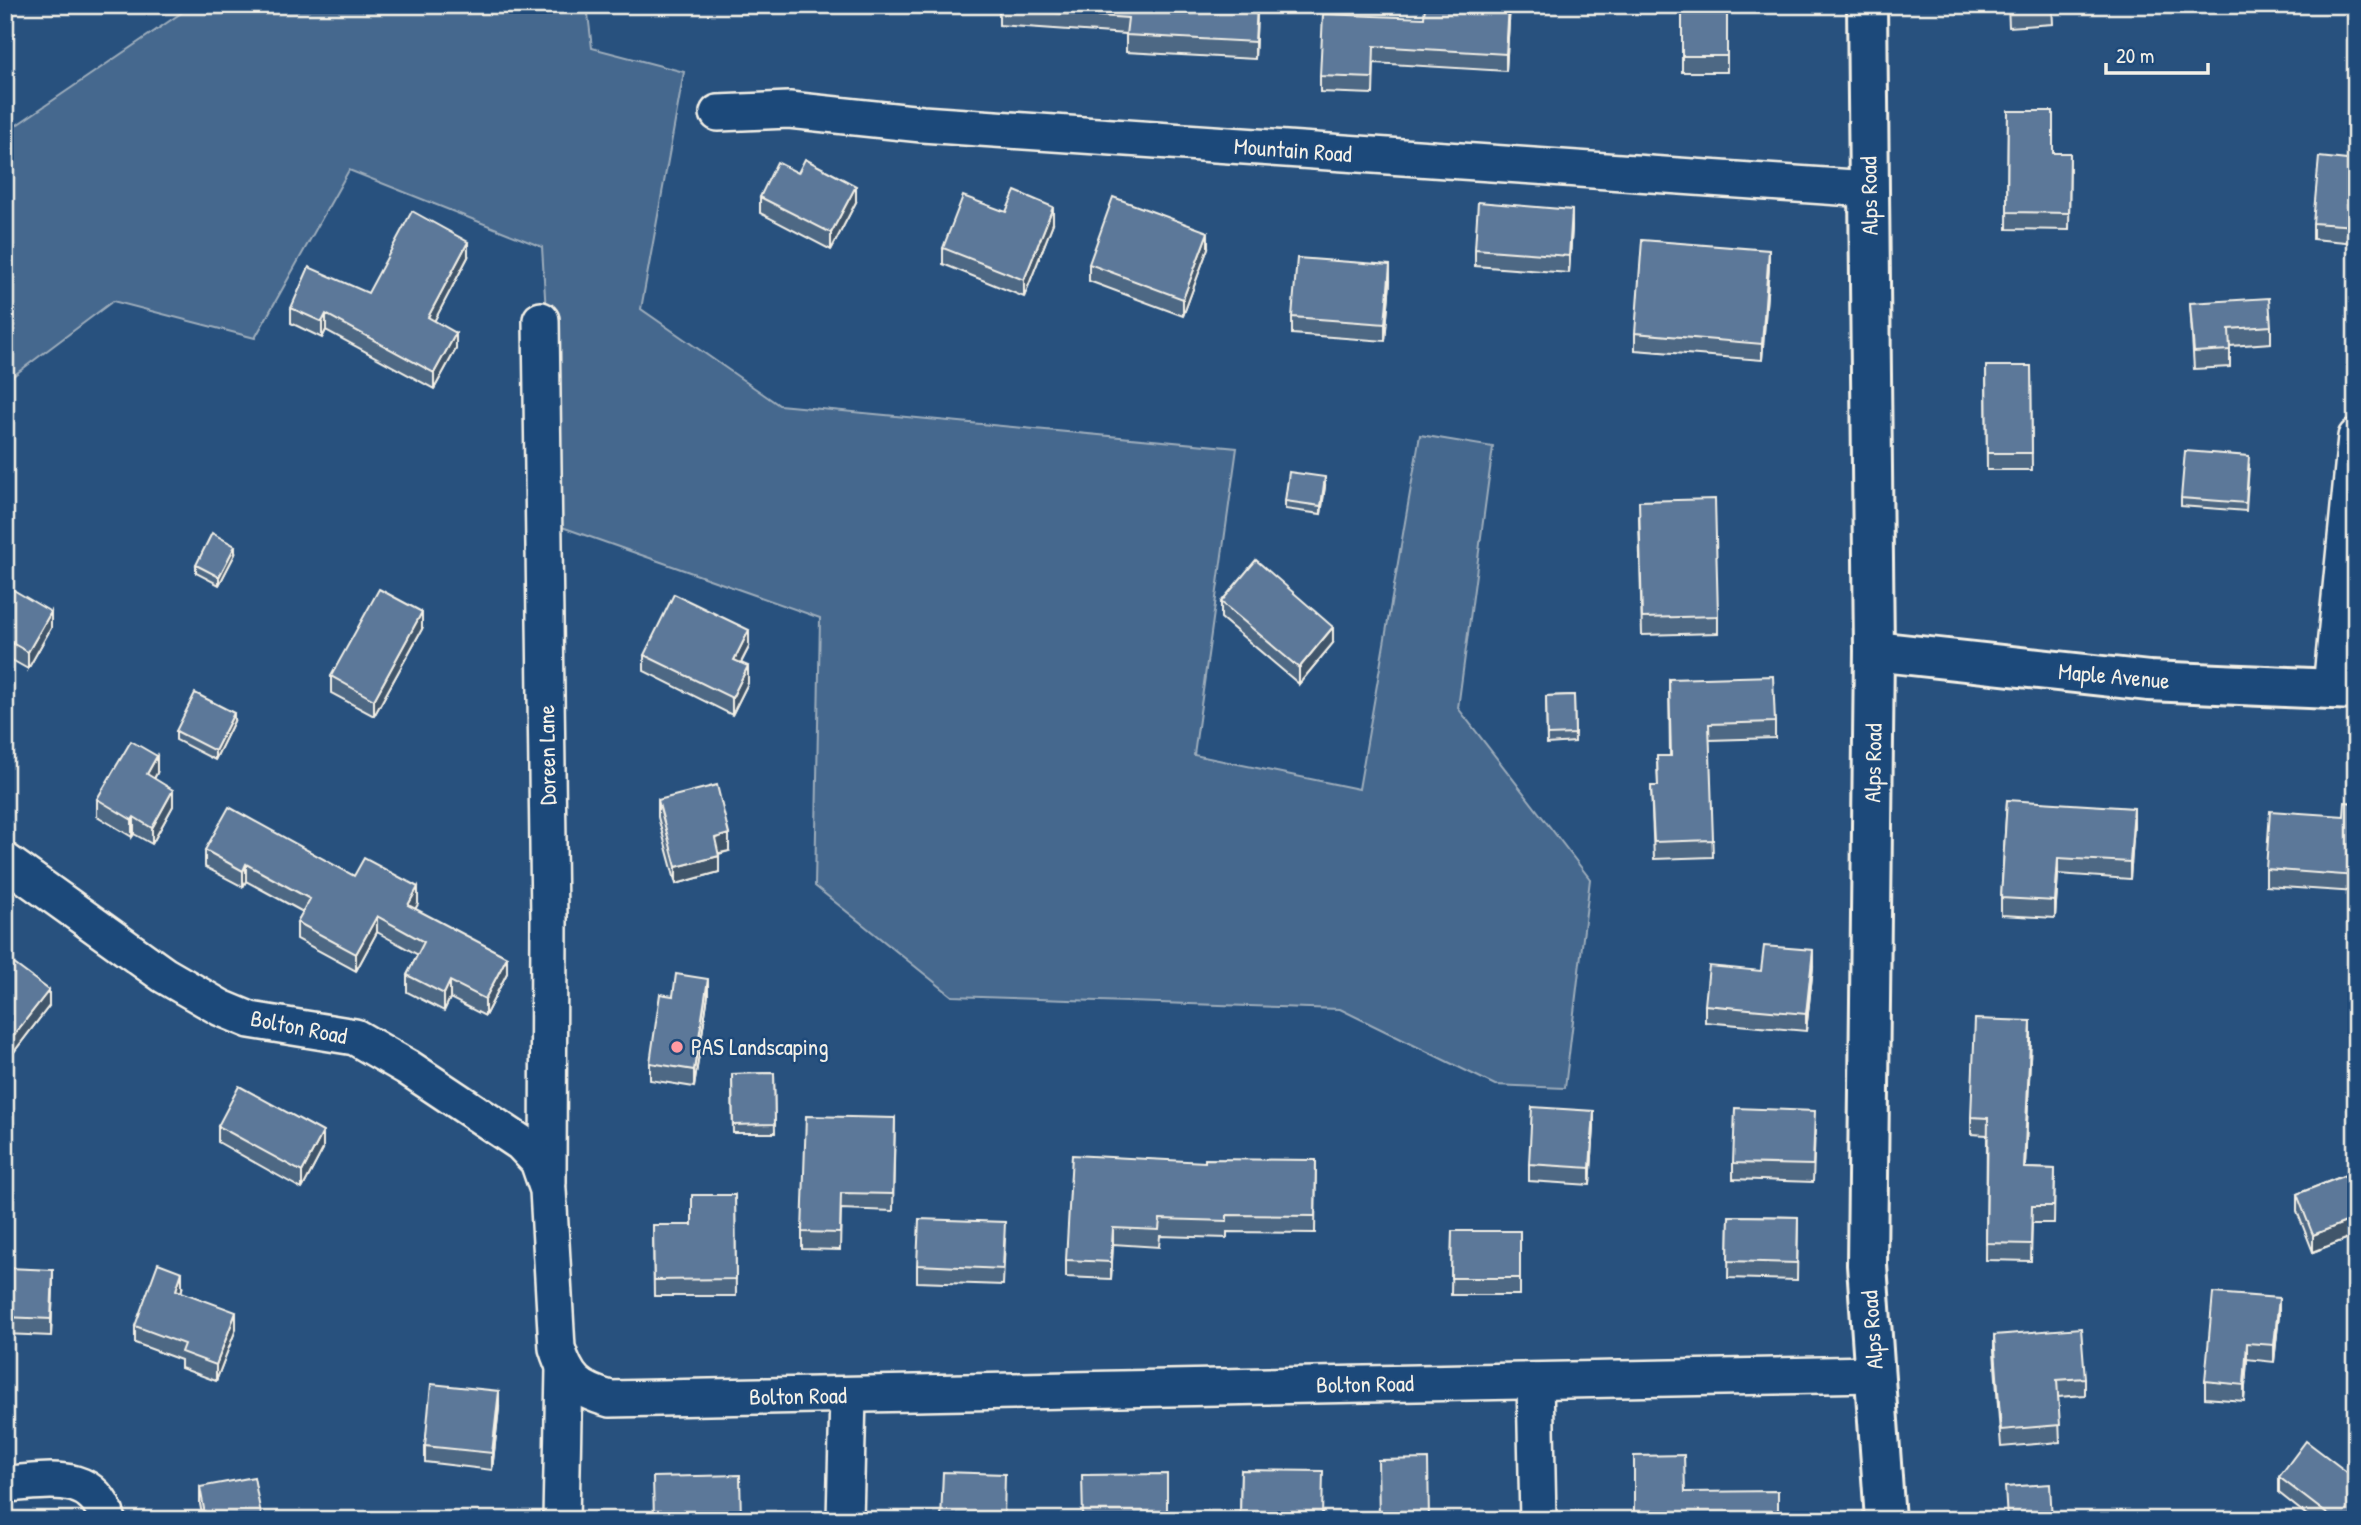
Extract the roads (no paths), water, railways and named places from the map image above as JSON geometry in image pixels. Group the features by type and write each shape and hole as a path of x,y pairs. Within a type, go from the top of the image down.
{"main road":[{"name":"Alps Road","path":"1867,5 1874,651 1867,1265 1885,1520"},
{"name":"Maple Avenue","path":"1874,651 2149,681 2343,689"}],"street":[{"name":"Mountain Road","path":"718,113 789,110 922,124 1869,189"},
{"name":"Doreen Lane","path":"541,320 549,919 548,1190"},
{"path":"2343,689 2356,437"},
{"name":"Bolton Road","path":"5,861 164,975 221,1008 250,1020 355,1037 407,1067 521,1143 538,1161 548,1190 557,1348 564,1368 574,1383 590,1394 610,1399 1875,1374"},
{"path":"561,1520 564,1368"},
{"path":"1535,1381 1538,1520"},
{"path":"845,1520 848,1395"},
{"path":"5,1484 70,1482 100,1505"}],"place":[{"name":"PAS Landscaping","path":"677,1047"}]}
